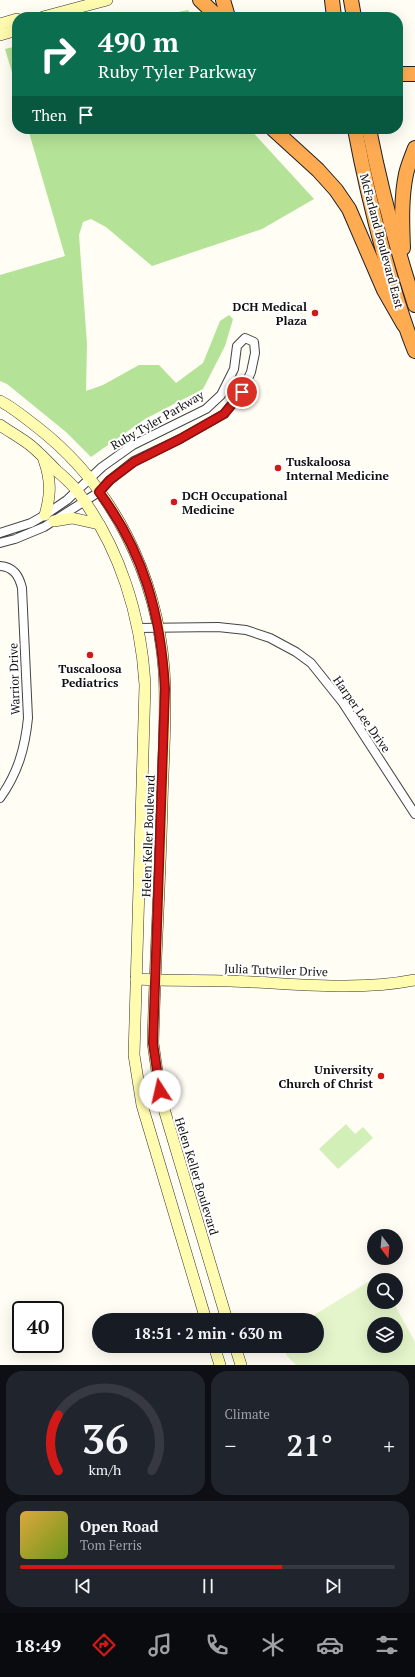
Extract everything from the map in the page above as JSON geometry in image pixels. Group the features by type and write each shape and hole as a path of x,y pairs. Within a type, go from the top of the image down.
{"highway":[{"path":"200,0 222,12"},
{"path":"215,0 223,12"},
{"path":"223,0 224,12"},
{"path":"332,0 333,12"},
{"path":"351,0 353,12"},
{"path":"403,74 415,74"},
{"path":"278,134 318,170 336,190 349,209 384,290 404,325"},
{"name":"McFarland Boulevard East","path":"356,134 376,227 404,325 415,351"},
{"name":"McFarland Boulevard East","path":"370,134 378,177 415,305"},
{"path":"405,274 402,225 404,195 406,174 415,148"}],"street":[{"path":"62,12 107,0"},
{"path":"0,24 12,20"},
{"path":"0,35 12,31"},
{"name":"Ruby Tyler Parkway","path":"0,533 50,518 84,502 99,492 118,474 142,458 224,414 242,392 253,362 255,353 254,342 245,338 238,346 234,369 221,394 206,409 133,445 102,467 50,518 33,532 0,543"},
{"name":"Helen Keller Boulevard","path":"0,401 11,407 54,440 90,478 115,514 130,540 149,587 158,627 165,689 153,1043 161,1100 225,1313"},
{"path":"200,412 206,425"},
{"name":"Helen Keller Boulevard","path":"0,425 31,446 78,491 99,524 122,573 131,599 138,628 143,658 145,686 134,1055 142,1105 204,1313"},
{"path":"133,445 142,458"},
{"path":"43,457 50,486 48,505 50,518 72,518 99,524"},
{"name":"Warrior Drive","path":"0,566 12,570 20,578 22,588 27,711 26,738 18,768 0,798"},
{"name":"Harper Lee Drive","path":"138,628 218,627 246,630 270,638 296,652 311,663 343,703 415,814"},
{"name":"Julia Tutwiler Drive","path":"136,979 353,986 383,985 415,980"},
{"path":"216,1353 220,1365"},
{"path":"237,1353 241,1365"}],"green space":[{"path":"188,10 189,12 178,12"},
{"path":"12,47 12,72 5,49"},
{"path":"29,134 255,134 314,199 262,229 152,266 106,227 91,219 83,222 79,235 87,344 86,391 103,385 139,365 159,365 176,383 203,363 220,321 229,315 233,319 225,346 203,389 145,419 91,457 66,432 7,384 0,381 0,275 65,256"},
{"path":"346,1124 355,1134 363,1127 373,1138 338,1169 319,1149"},
{"path":"367,1283 367,1309 397,1309 401,1317 367,1317 367,1353 403,1353 403,1320 415,1342 415,1365 296,1365 285,1353 324,1353 324,1313 317,1313"}],"place":[{"name":"DCH Medical Plaza","path":"315,313"},
{"name":"Tuskaloosa Internal Medicine","path":"278,468"},
{"name":"DCH Occupational Medicine","path":"174,502"},
{"name":"Tuscaloosa Pediatrics","path":"90,655"},
{"name":"University Church of Christ","path":"381,1076"}],"route":[{"path":"160,1091 153,1043 154,980 161,840 165,689 164,668 158,627 149,587 130,540 115,514 99,492 110,480 134,462 180,439 224,414 242,392"}]}
